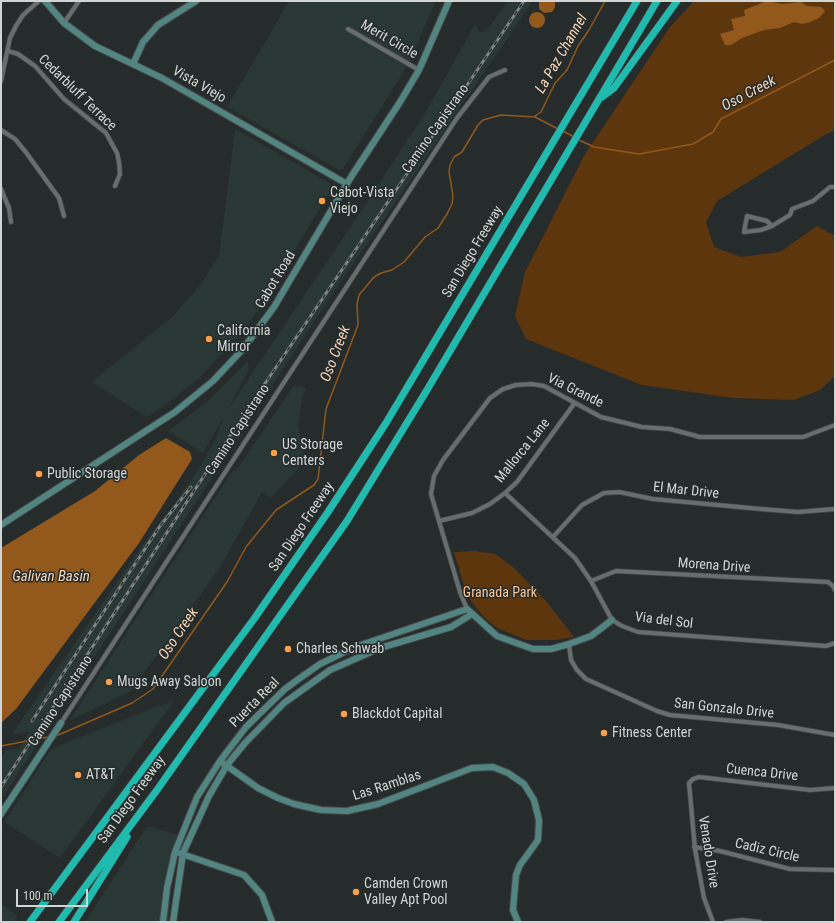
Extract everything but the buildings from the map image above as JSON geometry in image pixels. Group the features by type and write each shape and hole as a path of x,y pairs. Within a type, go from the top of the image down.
{"highway":[{"name":"San Diego Freeway","path":"59,922 157,790 347,521 561,165 656,1"},
{"path":"599,99 614,88 677,1"},
{"name":"San Diego Freeway","path":"30,922 250,625 328,512 386,423 637,2"},
{"path":"74,922 157,790"}],"street":[{"path":"1,81 10,38 23,15 39,1"},
{"name":"Vista Viejo","path":"45,1 64,23 90,44 162,78 347,184"},
{"path":"64,23 79,1"},
{"path":"133,64 141,45 158,25 196,1"},
{"name":"Cabot Road","path":"1,525 170,415 213,381 243,349 265,321 347,184 419,70 449,1"},
{"name":"Merit Circle","path":"348,30 419,70"},
{"name":"Cedarbluff Terrace","path":"8,51 18,54 35,66 64,99 106,133 117,153 119,162 120,174 115,186"},
{"name":"Camino Capistrano","path":"1,814 457,118 488,77 505,70"},
{"path":"1,130 14,139 25,151 59,198 64,216"},
{"path":"772,226 767,220 747,216 744,232 761,230 772,226 790,214 792,209 813,201 830,187 835,187"},
{"path":"1,189 9,208 11,222"},
{"name":"Via Grande","path":"467,609 431,494 434,476 443,460 490,398 504,390 516,385 532,384 544,386 574,404 601,417 642,427 670,429 700,437 803,437 835,425"},
{"name":"Mallorca Lane","path":"439,522 472,512 490,504 505,493 517,482 574,404"},
{"name":"El Mar Drive","path":"553,537 582,505 604,493 619,492 653,499 798,512 835,509"},
{"path":"467,609 497,636 533,649 550,649 591,636 612,620 591,581 575,558 505,493"},
{"name":"Morena Drive","path":"591,581 616,570 828,582 835,590"},
{"name":"Puerta Real","path":"163,922 167,888 175,852 197,797 220,761 246,727 285,689 320,664 355,647 467,609"},
{"name":"Puerta Real","path":"174,922 183,853 209,796 227,765 245,743 284,703 330,670 380,648 451,627 472,614"},
{"name":"Via del Sol","path":"612,620 638,632 826,646 835,644"},
{"name":"San Gonzalo Drive","path":"569,644 571,660 577,670 586,679 657,711 670,715 778,725 835,736"},
{"name":"Las Ramblas","path":"220,761 258,788 278,798 294,804 321,810 347,811 378,804 472,768 493,768 508,773 524,784 534,800 539,820 538,840 520,865 516,875 513,910 518,922"},
{"name":"Cuenca Drive","path":"689,783 693,779 699,778 810,790 835,788"},
{"name":"Venado Drive","path":"689,783 694,847 704,898 713,922"},
{"name":"Cadiz Circle","path":"694,847 720,851 790,869 835,870"},
{"path":"175,852 183,853 244,875 262,894 272,922"},
{"path":"726,922 742,920 760,922"}],"shaded area":[{"path":"289,1 436,1 403,73 343,169 339,170 227,107"},
{"path":"508,1 533,1 323,308 1,800 1,758 6,750 19,749 29,732 12,734 146,540 198,470 216,438 223,418 203,453 168,431 209,400 248,361 249,370 228,409 425,113 475,24 479,32 486,31"},
{"path":"235,129 330,183 332,188 258,311 238,337 198,379 167,404 147,417 91,382 172,317 201,284 219,255"},
{"path":"294,385 298,387 300,385 306,389 303,394 298,425 304,460 294,474 270,498 262,492 221,566 131,691 69,721 231,473 238,468"},
{"path":"174,701 60,858 4,822 51,749 150,709"},
{"path":"147,826 179,835 170,893 169,922 85,922"},
{"path":"1,904 18,916 14,922 1,922"}],"green space":[{"path":"694,1 835,1 835,131 828,133 717,201 706,222 714,247 741,257 780,252 817,226 835,236 835,376 820,390 794,400 733,398 642,385 526,339 515,316 525,272 585,154 670,27"},
{"name":"Granada Park","path":"476,551 495,554 514,568 546,601 574,637 555,640 527,640 497,628 484,617 473,604 466,592 454,552"}],"water":[{"path":"539,1 555,1 555,7 552,12 544,13 539,9"},
{"path":"767,1 782,4 801,2 807,6 821,7 825,11 819,18 810,22 802,24 794,22 780,28 764,30 742,38 731,45 725,45 720,34 734,30 731,19 745,16 744,10"},
{"path":"534,12 540,12 545,17 543,26 540,28 534,28 529,23 529,17"},
{"name":"Galivan Basin","path":"166,438 190,452 192,459 139,543 16,709 1,723 1,548 95,491 139,455"}],"waterway":[{"name":"La Paz Channel","path":"535,116 541,112 555,83 567,70 578,46 589,30 605,1"},
{"name":"Oso Creek","path":"577,139 594,147 639,154 693,144 713,132 721,119 835,60"},
{"name":"Oso Creek","path":"56,736 132,703 153,689 227,582 246,547 276,510 314,485 318,479 326,409 358,325 357,304 359,295 374,277 392,270 404,262 425,237 438,228 452,204 453,196 449,172 450,165 454,157 462,152 478,125 483,120 501,115 535,117 558,129"},
{"name":"Oso Creek","path":"563,131 574,137"},
{"name":"Oso Creek","path":"1,746 48,737"}],"railway":[{"path":"1,787 241,419 524,1"},
{"path":"32,721 160,526 191,487"}],"place":[{"name":"Cabot-Vista Viejo","path":"322,201"},
{"name":"California Mirror","path":"209,339"},
{"name":"US Storage Centers","path":"274,453"},
{"name":"Public Storage","path":"39,474"},
{"name":"Charles Schwab","path":"288,649"},
{"name":"Mugs Away Saloon","path":"109,682"},
{"name":"Blackdot Capital","path":"344,714"},
{"name":"Fitness Center","path":"604,733"},
{"name":"AT&T","path":"78,775"},
{"name":"Camden Crown Valley Apt Pool","path":"356,892"}]}
